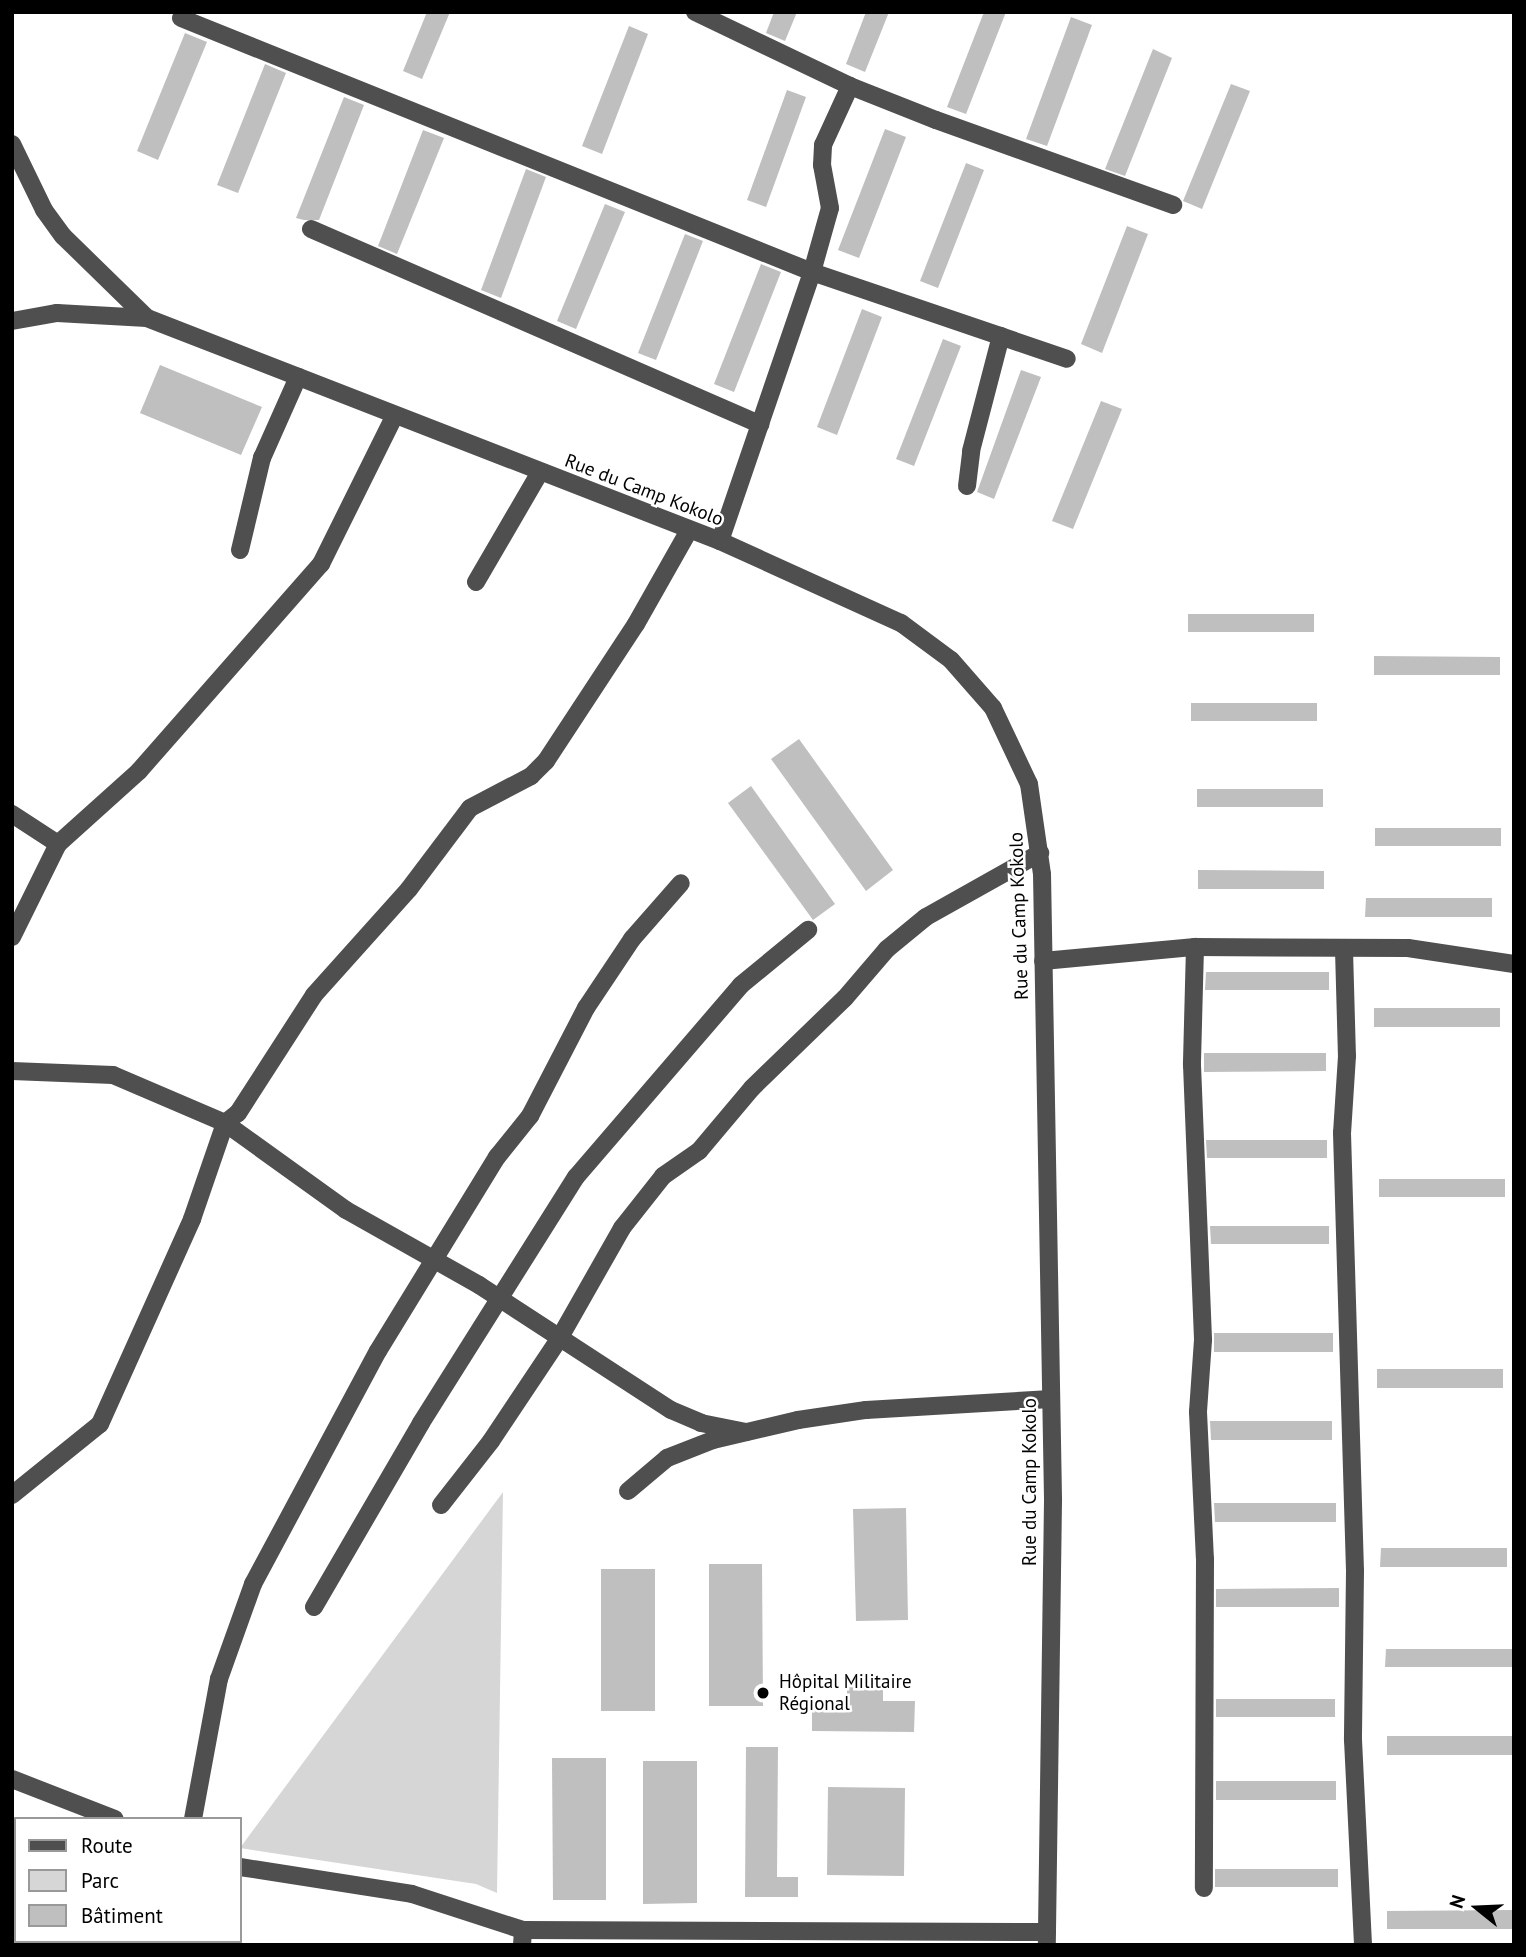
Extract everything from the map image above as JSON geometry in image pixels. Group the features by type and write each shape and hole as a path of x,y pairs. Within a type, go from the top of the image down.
{"street":[{"path":"695,12 850,86 1173,205"},
{"path":"181,18 812,272 1067,359"},
{"path":"720,541 812,272 830,208 822,164 823,145 850,86"},
{"name":"Rue du Camp Kokolo","path":"12,144 63,236 147,318"},
{"path":"311,229 760,424"},
{"name":"Rue du Camp Kokolo","path":"12,321 57,313 147,318 688,531 720,541 901,624 951,660 993,708 1015,748 1029,784 1040,853 1051,1399 1047,1939"},
{"path":"967,486 971,451 1001,336"},
{"path":"240,550 262,458 298,377"},
{"path":"12,937 58,844 138,771 321,564 395,415"},
{"path":"476,582 540,472"},
{"path":"12,1494 100,1424 192,1219 225,1123 238,1113 314,995 409,889 470,807 531,776 567,734 688,531"},
{"path":"12,814 58,844"},
{"path":"441,1505 491,1441 559,1339 622,1228 663,1176 699,1151 752,1088 845,998 867,967 926,917 1040,853"},
{"path":"192,1817 219,1679 253,1584 378,1351 497,1157 530,1116 586,1008 632,939 681,883"},
{"path":"314,1607 421,1423 500,1303 576,1177 635,1105 757,968 808,930"},
{"path":"1043,961 1195,947 1343,950 1408,948 1514,964"},
{"path":"1195,947 1192,1065 1203,1340 1198,1412 1205,1572 1204,1888"},
{"path":"1343,950 1347,1056 1342,1133 1355,1571 1353,1740 1363,1945"},
{"path":"12,1071 113,1075 225,1123 346,1210 434,1263 479,1285 500,1303 559,1339 599,1359 671,1410 701,1423 746,1432"},
{"path":"628,1491 667,1458 746,1432 866,1410 1051,1399"},
{"path":"12,1779 110,1817"},
{"path":"242,1867 412,1894 523,1937 1047,1939"}],"green space":[{"path":"503,1492 497,1893 476,1884 242,1848"}],"building":[{"path":"427,12 450,12 422,79 403,71"},
{"path":"774,12 797,12 785,41 766,33"},
{"path":"866,12 889,12 865,72 846,64"},
{"path":"984,12 1006,12 966,114 947,107"},
{"path":"1071,17 1092,25 1047,146 1026,139"},
{"path":"629,26 648,34 602,154 582,146"},
{"path":"185,33 207,42 158,160 137,151"},
{"path":"1153,49 1172,58 1125,176 1105,169"},
{"path":"265,64 286,73 238,193 217,185"},
{"path":"1231,84 1250,91 1202,209 1183,201"},
{"path":"787,90 806,97 766,207 747,200"},
{"path":"344,97 364,105 319,220 296,218"},
{"path":"885,129 906,137 859,258 838,250"},
{"path":"423,130 444,138 397,254 378,246"},
{"path":"966,163 984,170 938,288 920,281"},
{"path":"526,169 546,177 501,298 481,290"},
{"path":"605,204 625,212 576,329 557,321"},
{"path":"1127,226 1148,234 1102,353 1081,344"},
{"path":"685,234 703,241 656,360 638,353"},
{"path":"761,264 781,272 734,392 714,384"},
{"path":"862,309 882,317 837,435 817,427"},
{"path":"943,339 961,346 914,466 896,459"},
{"path":"160,365 262,407 241,455 140,413"},
{"path":"1021,370 1041,377 994,499 977,492"},
{"path":"1101,401 1122,409 1073,529 1052,521"},
{"path":"1188,614 1314,614 1314,632 1188,632"},
{"path":"1374,656 1500,657 1500,675 1374,675"},
{"path":"1191,703 1317,703 1317,721 1191,721"},
{"path":"799,739 893,870 866,891 771,759"},
{"path":"751,786 835,904 813,920 728,803"},
{"path":"1197,789 1323,789 1323,807 1197,807"},
{"path":"1375,828 1501,828 1501,846 1375,846"},
{"path":"1198,870 1324,871 1324,889 1198,889"},
{"path":"1366,898 1492,898 1492,917 1365,917"},
{"path":"1206,972 1329,972 1329,990 1205,990"},
{"path":"1374,1008 1500,1008 1500,1027 1374,1027"},
{"path":"1204,1053 1326,1053 1326,1071 1204,1072"},
{"path":"1206,1140 1327,1140 1327,1158 1207,1158"},
{"path":"1379,1179 1505,1179 1505,1197 1379,1197"},
{"path":"1210,1226 1329,1226 1329,1244 1211,1244"},
{"path":"1214,1333 1333,1333 1333,1352 1214,1352"},
{"path":"1377,1369 1503,1369 1503,1388 1377,1388"},
{"path":"1210,1421 1332,1421 1332,1440 1211,1440"},
{"path":"1214,1503 1336,1503 1336,1522 1215,1522"},
{"path":"906,1508 908,1620 856,1621 853,1509"},
{"path":"1381,1548 1507,1548 1507,1567 1380,1567"},
{"path":"709,1564 762,1564 763,1706 709,1706"},
{"path":"601,1569 655,1569 655,1711 601,1711"},
{"path":"1339,1588 1339,1607 1216,1607 1216,1589"},
{"path":"1386,1649 1512,1649 1512,1667 1385,1667"},
{"path":"847,1680 883,1680 883,1701 915,1701 914,1732 812,1731 812,1704 847,1705"},
{"path":"1216,1699 1335,1699 1335,1717 1216,1717"},
{"path":"1387,1736 1513,1736 1513,1755 1387,1755"},
{"path":"746,1747 778,1747 777,1877 798,1877 798,1897 745,1897"},
{"path":"552,1758 606,1758 606,1900 553,1900"},
{"path":"643,1761 697,1761 697,1903 643,1904"},
{"path":"1216,1781 1336,1781 1336,1800 1216,1800"},
{"path":"828,1787 905,1788 904,1876 827,1875"},
{"path":"1215,1869 1338,1869 1338,1887 1215,1887"},
{"path":"1513,1910 1513,1929 1387,1929 1387,1911"}],"place":[{"name":"Hôpital Militaire Régional","path":"763,1693"}]}
